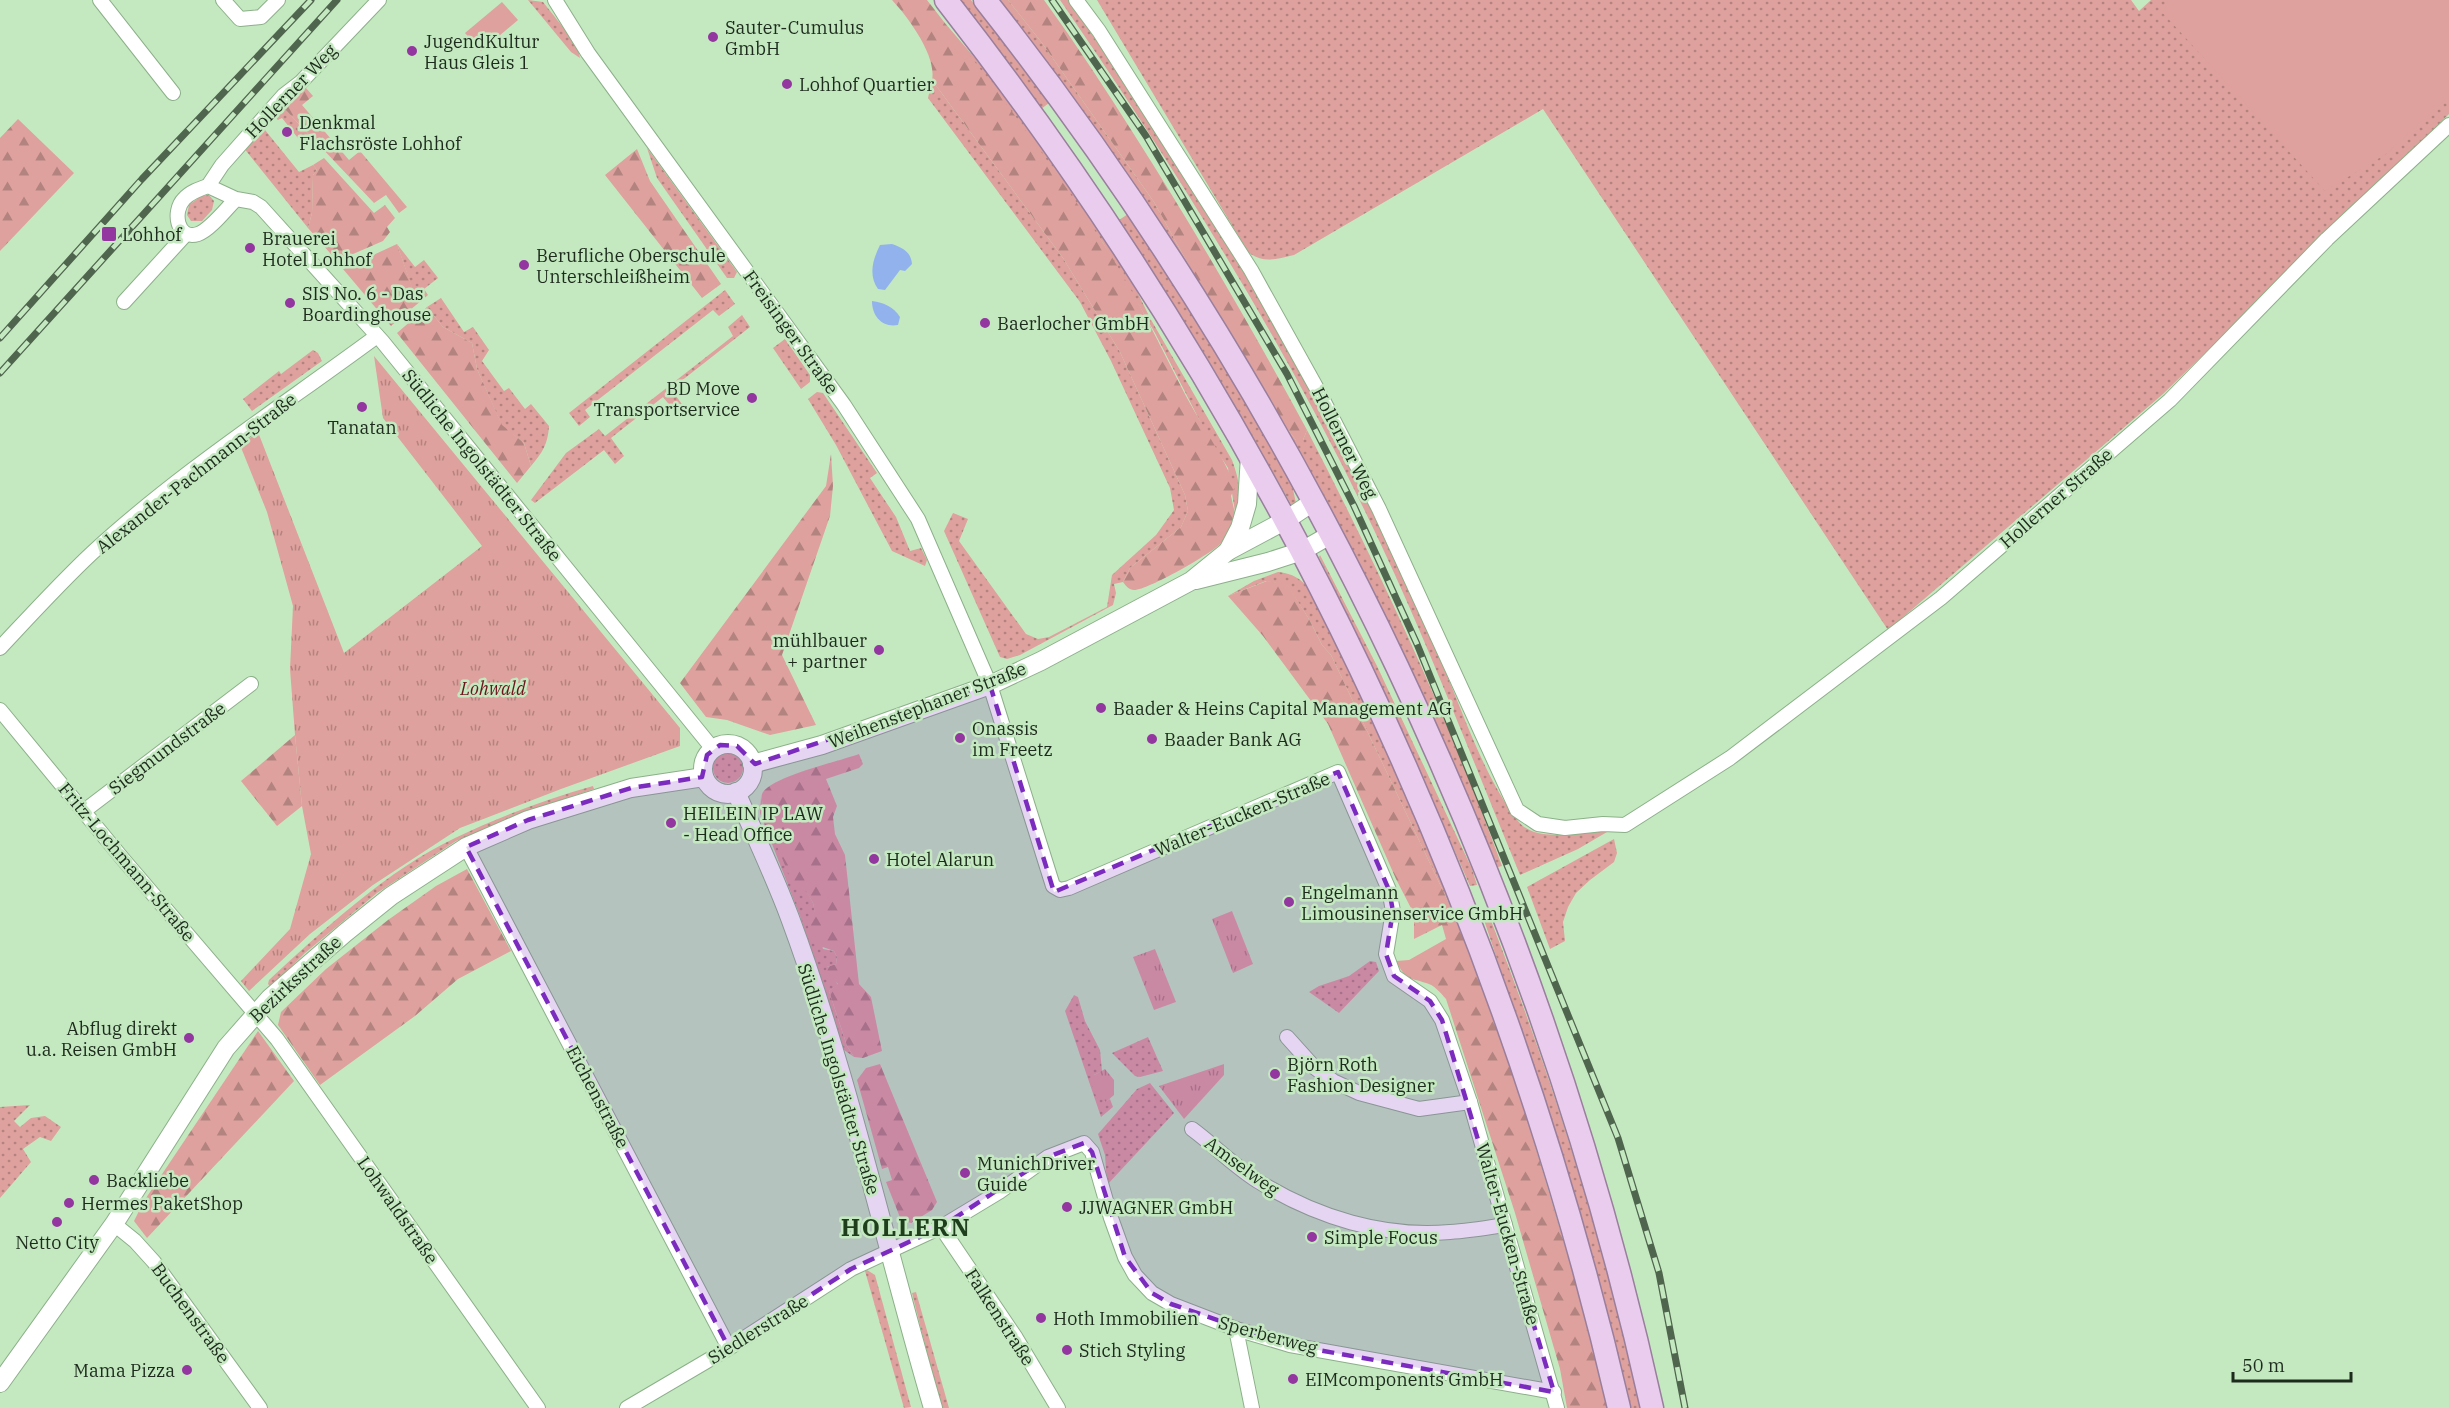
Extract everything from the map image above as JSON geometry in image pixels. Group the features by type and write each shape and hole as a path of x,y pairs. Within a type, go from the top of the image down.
{"main road":[{"path":"946,0 1033,115 1128,252 1206,378 1286,520 1382,712 1449,864 1498,992 1559,1179 1597,1312 1620,1408"},
{"path":"985,0 1062,101 1150,228 1240,372 1382,632 1424,724 1475,846 1556,1061 1607,1227 1652,1408"}],"street":[{"path":"100,0 173,93"},
{"path":"223,0 240,19 261,17 278,0"},
{"name":"Hollerner Weg","path":"208,186 222,165 284,94 299,84 380,0"},
{"name":"Freisinger Straße","path":"555,0 588,53 844,405 918,519 990,685"},
{"name":"Hollerner Weg","path":"1076,0 1105,41 1251,270 1316,387 1379,509 1517,810 1538,824 1565,828 1603,824 1625,825"},
{"name":"Hollerner Straße","path":"1625,825 1730,758 1949,590 2170,400 2327,239 2449,125"},
{"path":"208,186 193,191 182,200 177,212 177,220 180,228 186,234 197,235 204,231 236,199"},
{"name":"Südliche Ingolstädter Straße","path":"208,186 261,207 377,336 713,749"},
{"path":"124,302 186,234"},
{"name":"Alexander-Pachmann-Straße","path":"0,648 91,554 164,492 244,431 377,336"},
{"name":"Weihenstephaner Straße","path":"1228,551 1240,528 1248,504 1250,456"},
{"name":"Weihenstephaner Straße","path":"752,764 822,745 990,685 1086,639 1191,581 1228,551 1286,520 1313,502"},
{"name":"Weihenstephaner Straße","path":"1191,581 1302,551 1330,535"},
{"name":"Siegmundstraße","path":"84,811 250,684"},
{"name":"Walter-Eucken-Straße","path":"990,685 1053,886 1060,890 1338,772 1389,890 1393,911 1386,954 1394,976 1430,1001 1442,1020 1470,1102 1557,1408"},
{"name":"Fritz-Lochmann-Straße","path":"0,710 255,1013"},
{"path":"729,744 737,746 749,756 752,764 751,778 742,789 736,792 721,792 708,784 704,777 704,762 713,749 729,744"},
{"name":"Bezirksstraße","path":"0,1383 114,1224 226,1048 255,1013 337,940 392,896 466,847 528,820 631,788 704,777"},
{"name":"Südliche Ingolstädter Straße","path":"736,792 790,916 841,1071 899,1291 933,1408"},
{"name":"Eichenstraße","path":"466,847 729,1348"},
{"name":"Lohwaldstraße","path":"255,1013 277,1039 538,1408"},
{"path":"1287,1037 1314,1067 1333,1081 1359,1093 1419,1109 1470,1102"},
{"name":"Amselweg","path":"1192,1129 1269,1188 1312,1211 1354,1224 1395,1231 1429,1233 1448,1233 1505,1225"},
{"name":"Siedlerstraße","path":"627,1408 729,1348 851,1269 941,1227 999,1192 1048,1157 1084,1143"},
{"name":"Sperberweg","path":"1084,1143 1092,1152 1125,1257 1135,1275 1152,1293 1171,1304 1236,1329 1290,1345 1554,1392"},
{"name":"Buchenstraße","path":"114,1224 135,1241 154,1262 255,1406"},
{"name":"Falkenstraße","path":"941,1227 1016,1338 1058,1408"},
{"path":"1236,1329 1252,1408"}],"highlighted area":[{"path":"990,685 1054,892 1338,772 1389,890 1393,911 1386,954 1394,976 1430,1001 1442,1020 1554,1392 1290,1345 1171,1304 1152,1293 1125,1257 1092,1152 1084,1143 1048,1157 941,1227 851,1269 729,1348 466,847 528,820 631,788 702,777 707,755 720,745 737,746 755,764"}],"green space":[{"path":"528,0 543,2 577,45 580,58 571,52"},
{"path":"892,0 927,0 1040,150 1126,281 1187,398 1219,452 1235,486 1231,496 1236,518 1223,540 1193,563 1141,589 1129,589 1123,582 1130,568 1181,527 1188,511 1185,495 1120,352 1063,258 932,80 930,60 920,37"},
{"path":"959,0 971,0 1049,103 1041,109"},
{"path":"1000,0 1008,0 1042,43 1154,202 1192,271 1099,135"},
{"path":"1008,0 1044,0 1091,67 1180,208 1245,318 1307,430 1303,440 1296,440 1278,417 1154,202 1042,43"},
{"path":"1060,0 1068,0 1133,96 1196,193 1284,343 1365,495 1428,632 1478,752 1507,805 1518,821 1535,832 1558,835 1602,829 1607,832 1578,849 1520,875 1401,589 1348,477 1311,406 1233,268 1191,200"},
{"path":"1097,0 2131,0 2139,11 2151,0 2449,0 2449,114 2163,394 1888,630 1543,109 1294,255 1270,260 1259,258 1248,252"},
{"path":"2169,0 2449,0 2449,96 2386,154 2325,191 2162,12"},
{"path":"502,2 518,20 481,51 465,33"},
{"path":"944,22 992,78 1041,143 1131,279 1150,318 1232,460 1239,489 1236,518 1228,468 1209,439 1155,333 1103,243"},
{"path":"932,80 1063,258 1120,352 1185,495 1188,511 1181,527 1130,568 1123,582 1114,584 1116,593 1113,605 1020,655 1007,659 1000,657 944,531 953,513 968,519 959,541 1026,634 1038,639 1049,637 1107,607 1112,575 1156,535 1174,510 1170,488 1111,361 1080,302 928,98"},
{"path":"306,88 313,96 302,105 349,160 360,151 407,207 399,213 386,195 374,203 282,106 296,93"},
{"path":"282,106 314,140 305,147 282,118 278,120 273,115"},
{"path":"18,119 74,173 0,251 0,138"},
{"path":"261,125 299,172 313,165 317,170 313,175 312,213 308,228 243,147"},
{"path":"647,148 737,272 734,278 727,278 657,178"},
{"path":"637,149 650,181 721,284 702,298 605,175"},
{"path":"324,158 374,213 385,205 395,218 387,227 390,232 383,241 337,261 308,228 312,213 313,175 317,170 313,165"},
{"path":"209,195 214,201 212,210 202,221 191,221 187,215 189,205 201,196"},
{"path":"1128,214 1217,353 1292,485 1296,503 1292,506 1209,361 1119,220"},
{"path":"397,244 415,267 424,260 438,278 424,289 428,295 422,300 412,288"},
{"path":"397,244 412,287 422,300 391,326 343,269"},
{"path":"725,290 735,304 719,316 713,310 585,410 590,417 579,426 569,413"},
{"path":"441,298 464,332 473,327 489,350 482,361 504,391 509,388 525,409 531,404 549,426 544,448 531,466 524,443 502,426 477,369 472,343 443,327 427,307"},
{"path":"427,307 443,327 472,343 477,369 502,425 524,443 531,466 517,483 397,333"},
{"path":"742,315 750,327 671,389 684,407 676,413 663,397 611,438 624,456 615,464 604,450 535,503 531,500 566,453 599,429 605,436 733,336 728,327"},
{"path":"785,339 810,375 810,382 801,389 773,348"},
{"path":"313,350 318,353 322,361 252,411 243,399 279,371 281,374"},
{"name":"Lohwald","path":"374,356 680,728 680,746 460,828 373,885 310,934 249,991 241,981 290,929 311,854 302,806 290,669 293,606 267,512 240,445 258,432 344,653 482,546 383,418"},
{"path":"817,392 823,393 877,473 870,478 896,517 910,551 921,548 927,560 925,566 892,551 836,445 808,399"},
{"path":"1278,417 1296,440 1303,440 1307,430 1334,483 1412,645 1459,755 1502,866 1498,867 1387,620 1354,554"},
{"path":"831,454 833,486 830,516 782,655 816,725 770,735 727,720 706,717 680,683 826,486"},
{"path":"1320,555 1377,666 1472,869 1477,885 1470,886 1392,708"},
{"path":"1278,572 1298,578 1319,604 1426,839 1455,916 1331,655 1322,645 1309,619 1287,585 1266,581 1228,596 1254,581"},
{"path":"1267,581 1287,584 1322,645 1331,655 1455,916 1512,1068 1582,1303 1607,1408 1567,1408 1560,1369 1515,1213 1446,999 1432,985 1408,977 1396,961 1409,960 1446,939 1442,925 1414,939 1414,914 1396,879 1328,724 1263,636 1228,596"},
{"path":"295,735 302,806 277,826 241,781"},
{"path":"728,753 739,757 743,768 739,779 728,783 717,779 713,768 717,757"},
{"path":"859,754 863,764 859,768 826,779 837,806 833,817 835,834 845,855 859,984 871,997 882,1051 863,1058 854,1057 847,1046 829,991 838,984 826,972 827,967 836,964 837,957 834,951 814,944 807,923 815,915 813,903 806,891 795,889 769,825 762,801 762,794 777,782 806,770"},
{"path":"593,786 594,789 531,810 456,841 377,893 305,953 271,987 268,984 269,980 334,921 381,883 430,851 506,816"},
{"path":"761,796 764,810 813,903 823,949 834,951 837,957 836,964 827,967 838,985 829,991 847,1046 854,1057 844,1050 838,1035 800,916 760,813"},
{"path":"1614,839 1617,853 1614,862 1576,893 1563,922 1565,941 1550,949 1527,887"},
{"path":"467,869 511,951 458,979 415,1016 320,1085 278,1025 281,1012 326,969 388,920 436,886"},
{"path":"1232,911 1253,964 1233,973 1212,919"},
{"path":"1490,918 1513,978 1575,1160 1611,1283 1642,1408 1629,1408 1571,1181 1484,920"},
{"path":"1155,949 1176,1002 1154,1010 1133,957"},
{"path":"1370,961 1376,962 1379,971 1339,1013 1309,992 1319,986 1349,976"},
{"path":"1074,995 1078,997 1085,1021 1100,1050 1102,1071 1094,1075 1105,1102 1110,1099 1113,1107 1101,1117 1065,1011"},
{"path":"258,1031 294,1081 147,1238 134,1221 144,1201"},
{"path":"1148,1037 1163,1071 1140,1077 1135,1076 1112,1053"},
{"path":"880,1064 937,1202 932,1210 911,1223 901,1220 886,1182 892,1180 888,1167 882,1169 857,1080 866,1068"},
{"path":"1224,1064 1224,1075 1184,1119 1159,1086"},
{"path":"1105,1069 1114,1080 1114,1095 1106,1102 1096,1096 1092,1085 1094,1075"},
{"path":"1150,1083 1174,1113 1107,1185 1105,1155 1098,1134 1137,1089"},
{"path":"30,1105 14,1121 20,1127 31,1118 45,1116 61,1127 51,1141 40,1137 23,1149 31,1162 0,1198 0,1107"},
{"path":"865,1271 875,1275 911,1407 904,1408"},
{"path":"916,1292 949,1408 941,1408 912,1293"}],"water":[{"path":"892,244 906,251 912,264 905,271 900,270 885,290 878,289 872,273 875,256 880,245"},
{"path":"872,301 894,310 900,317 898,325 887,325 879,320 874,312"}],"railway":[{"path":"0,338 142,179 311,0"},
{"path":"0,373 337,0"},
{"path":"1052,0 1146,136 1287,374 1354,506 1417,644 1618,1138 1659,1273 1685,1408"}],"place":[{"name":"Sauter-Cumulus GmbH","path":"713,37"},
{"name":"JugendKultur Haus Gleis 1","path":"412,51"},
{"name":"Lohhof Quartier","path":"787,84"},
{"name":"Denkmal Flachsröste Lohhof","path":"287,132"},
{"name":"Lohhof","path":"109,234"},
{"name":"Brauerei Hotel Lohhof","path":"250,248"},
{"name":"Berufliche Oberschule Unterschleißheim","path":"524,265"},
{"name":"SIS No. 6 - Das Boardinghouse","path":"290,303"},
{"name":"Baerlocher GmbH","path":"985,323"},
{"name":"BD Move Transportservice","path":"752,398"},
{"name":"Tanatan","path":"362,407"},
{"name":"mühlbauer + partner","path":"879,650"},
{"name":"Baader & Heins Capital Management AG","path":"1101,708"},
{"name":"Onassis im Freetz","path":"960,738"},
{"name":"Baader Bank AG","path":"1152,739"},
{"name":"HEILEIN IP LAW - Head Office","path":"671,823"},
{"name":"Hotel Alarun","path":"874,859"},
{"name":"Engelmann Limousinenservice GmbH","path":"1289,902"},
{"name":"Abflug direkt u.a. Reisen GmbH","path":"189,1038"},
{"name":"Björn Roth Fashion Designer","path":"1275,1074"},
{"name":"MunichDriver Guide","path":"965,1173"},
{"name":"Backliebe","path":"94,1180"},
{"name":"Hermes PaketShop","path":"69,1203"},
{"name":"JJWAGNER GmbH","path":"1067,1207"},
{"name":"Netto City","path":"57,1222"},
{"name":"Simple Focus","path":"1312,1237"},
{"name":"Hoth Immobilien","path":"1041,1318"},
{"name":"Stich Styling","path":"1067,1350"},
{"name":"Mama Pizza","path":"187,1370"},
{"name":"EIMcomponents GmbH","path":"1293,1379"}],"district":[{"name":"HOLLERN","path":"906,1227"}]}
